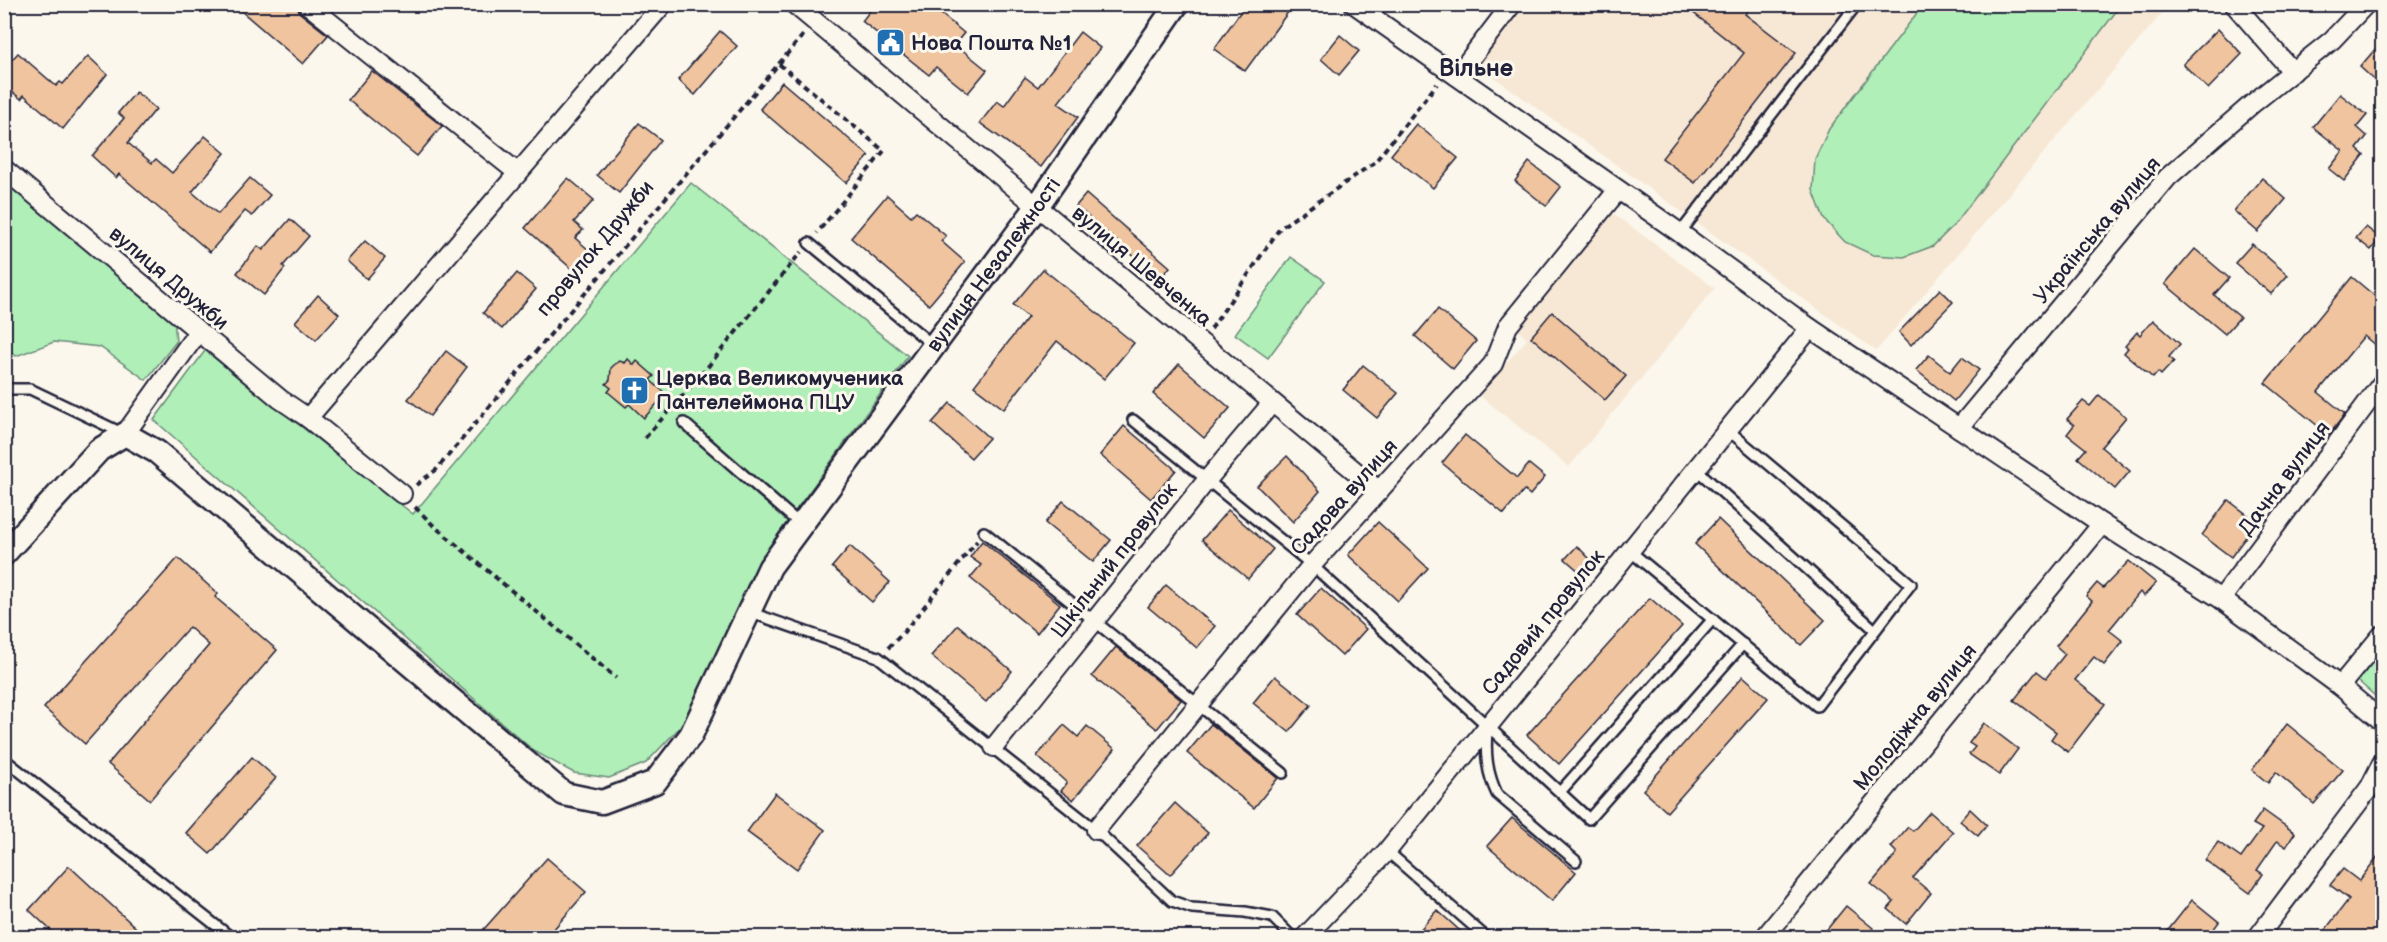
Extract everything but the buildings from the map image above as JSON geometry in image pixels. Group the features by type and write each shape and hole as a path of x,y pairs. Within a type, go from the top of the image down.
{"street":[{"path":"307,4 518,173"},
{"path":"308,418 663,4"},
{"name":"вулиця Шевченка","path":"794,4 1036,208 1379,491"},
{"name":"вулиця Незалежності","path":"125,434 157,452 564,794 602,802 655,782 692,735 770,567 1036,208 1177,4"},
{"path":"1353,4 1680,233 1810,328 2102,524 2221,599 2340,686 2382,721"},
{"path":"1453,73 1512,4"},
{"path":"2234,4 2293,72"},
{"name":"Українська вулиця","path":"1959,428 2168,177 2252,104 2332,40 2366,4"},
{"name":"вулиця Дружби","path":"4,169 198,332 402,495"},
{"name":"Садова вулиця","path":"1096,830 1312,565 1493,364 1508,326 1618,190"},
{"name":"Садовий провулок","path":"1304,938 1387,851 1810,328"},
{"path":"4,554 99,450 125,434 198,332"},
{"name":"Дачна вулиця","path":"2221,599 2382,383"},
{"name":"Шкільний провулок","path":"994,747 1207,480 1272,403"},
{"name":"Молодіжна вулиця","path":"1764,938 2102,524"},
{"path":"2340,686 2382,635"},
{"path":"2257,938 2370,787 2382,763"}],"lane":[{"path":"1680,233 1857,4"},
{"path":"808,243 934,346"},
{"path":"4,389 30,389 125,434"},
{"path":"1133,420 1312,565 1589,819 1743,644"},
{"path":"684,423 801,525"},
{"path":"1630,551 1817,706 1911,584 1728,430"},
{"path":"1696,469 1875,630"},
{"path":"984,532 1283,773"},
{"path":"749,612 878,657 1096,830 1172,901 1192,908 1245,912 1272,917 1293,938"},
{"path":"1560,792 1713,619"},
{"path":"1488,727 1485,750 1487,766 1490,780 1497,794 1576,861"},
{"path":"4,759 232,938"},
{"path":"1387,851 1487,938"}],"path":[{"name":"провулок Дружби","path":"402,495 436,470 814,22"},
{"path":"645,438 706,369 884,151 779,64"},
{"path":"1201,344 1280,228 1375,162 1453,73"},
{"path":"402,495 434,526 616,678"},
{"path":"878,657 903,633 984,532"}],"shaded area":[{"path":"1524,5 2169,5 1876,351 1477,65"},
{"path":"1611,212 1715,288 1569,467 1479,395 1527,339 1515,327"}],"green space":[{"path":"1923,5 2121,5 1955,224 1933,246 1904,257 1873,255 1845,242 1824,219 1813,190 1815,159 1829,129"},
{"path":"4,174 174,318 176,342 146,380 100,347 54,342 16,356 5,346"},
{"path":"691,183 908,356 761,558 683,724 646,763 609,778 574,773 534,751 154,420 207,348 275,406 413,514"},
{"path":"1291,257 1325,281 1268,358 1235,334"},
{"path":"2382,650 2382,702 2358,681"}],"place":[{"name":"Нова Пошта №1","path":"890,43"},
{"name":"Церква Великомученика Пантелеймона ПЦУ","path":"635,390"}],"district":[{"name":"Вільне","path":"1476,68"}]}
